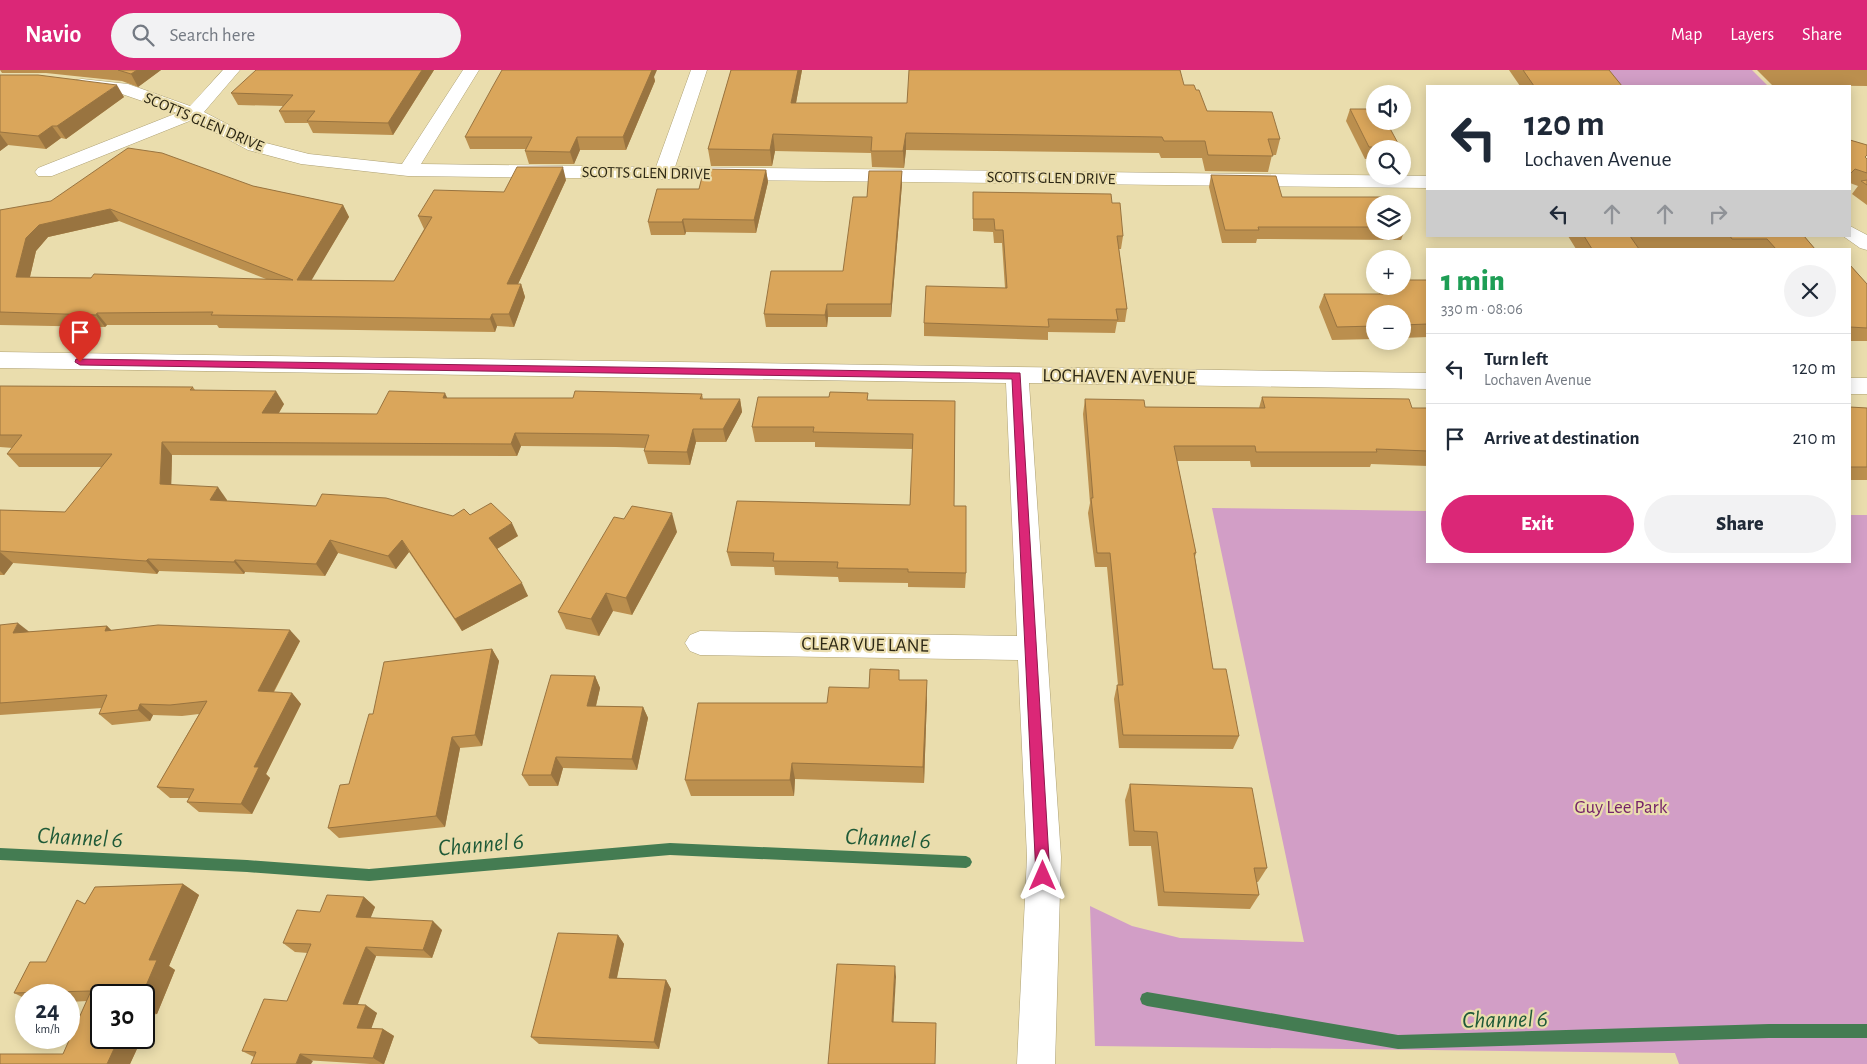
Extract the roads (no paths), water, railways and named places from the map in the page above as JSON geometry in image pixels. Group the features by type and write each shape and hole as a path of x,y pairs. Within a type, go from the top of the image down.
{"street":[{"path":"45,172 192,113 232,70"},
{"path":"408,170 471,70"},
{"path":"664,173 699,70"},
{"name":"SCOTTS GLEN DRIVE","path":"65,82 122,88 192,113 255,146 308,160 408,170 1426,182"},
{"path":"1851,233 1867,244"},
{"name":"LOCHAVEN AVENUE","path":"0,360 1426,381"},
{"path":"1017,376 1030,648 1044,857 1036,1064"},
{"path":"1851,386 1867,386"},
{"name":"CLEAR VUE LANE","path":"700,643 1030,648"}],"waterway":[{"name":"Channel 6","path":"0,854 247,866 369,875 670,849 966,862"},
{"name":"Channel 6","path":"1147,999 1398,1042 1769,1031 1867,1031"}],"park label":[{"name":"Guy Lee Park","path":"1621,807"}]}
